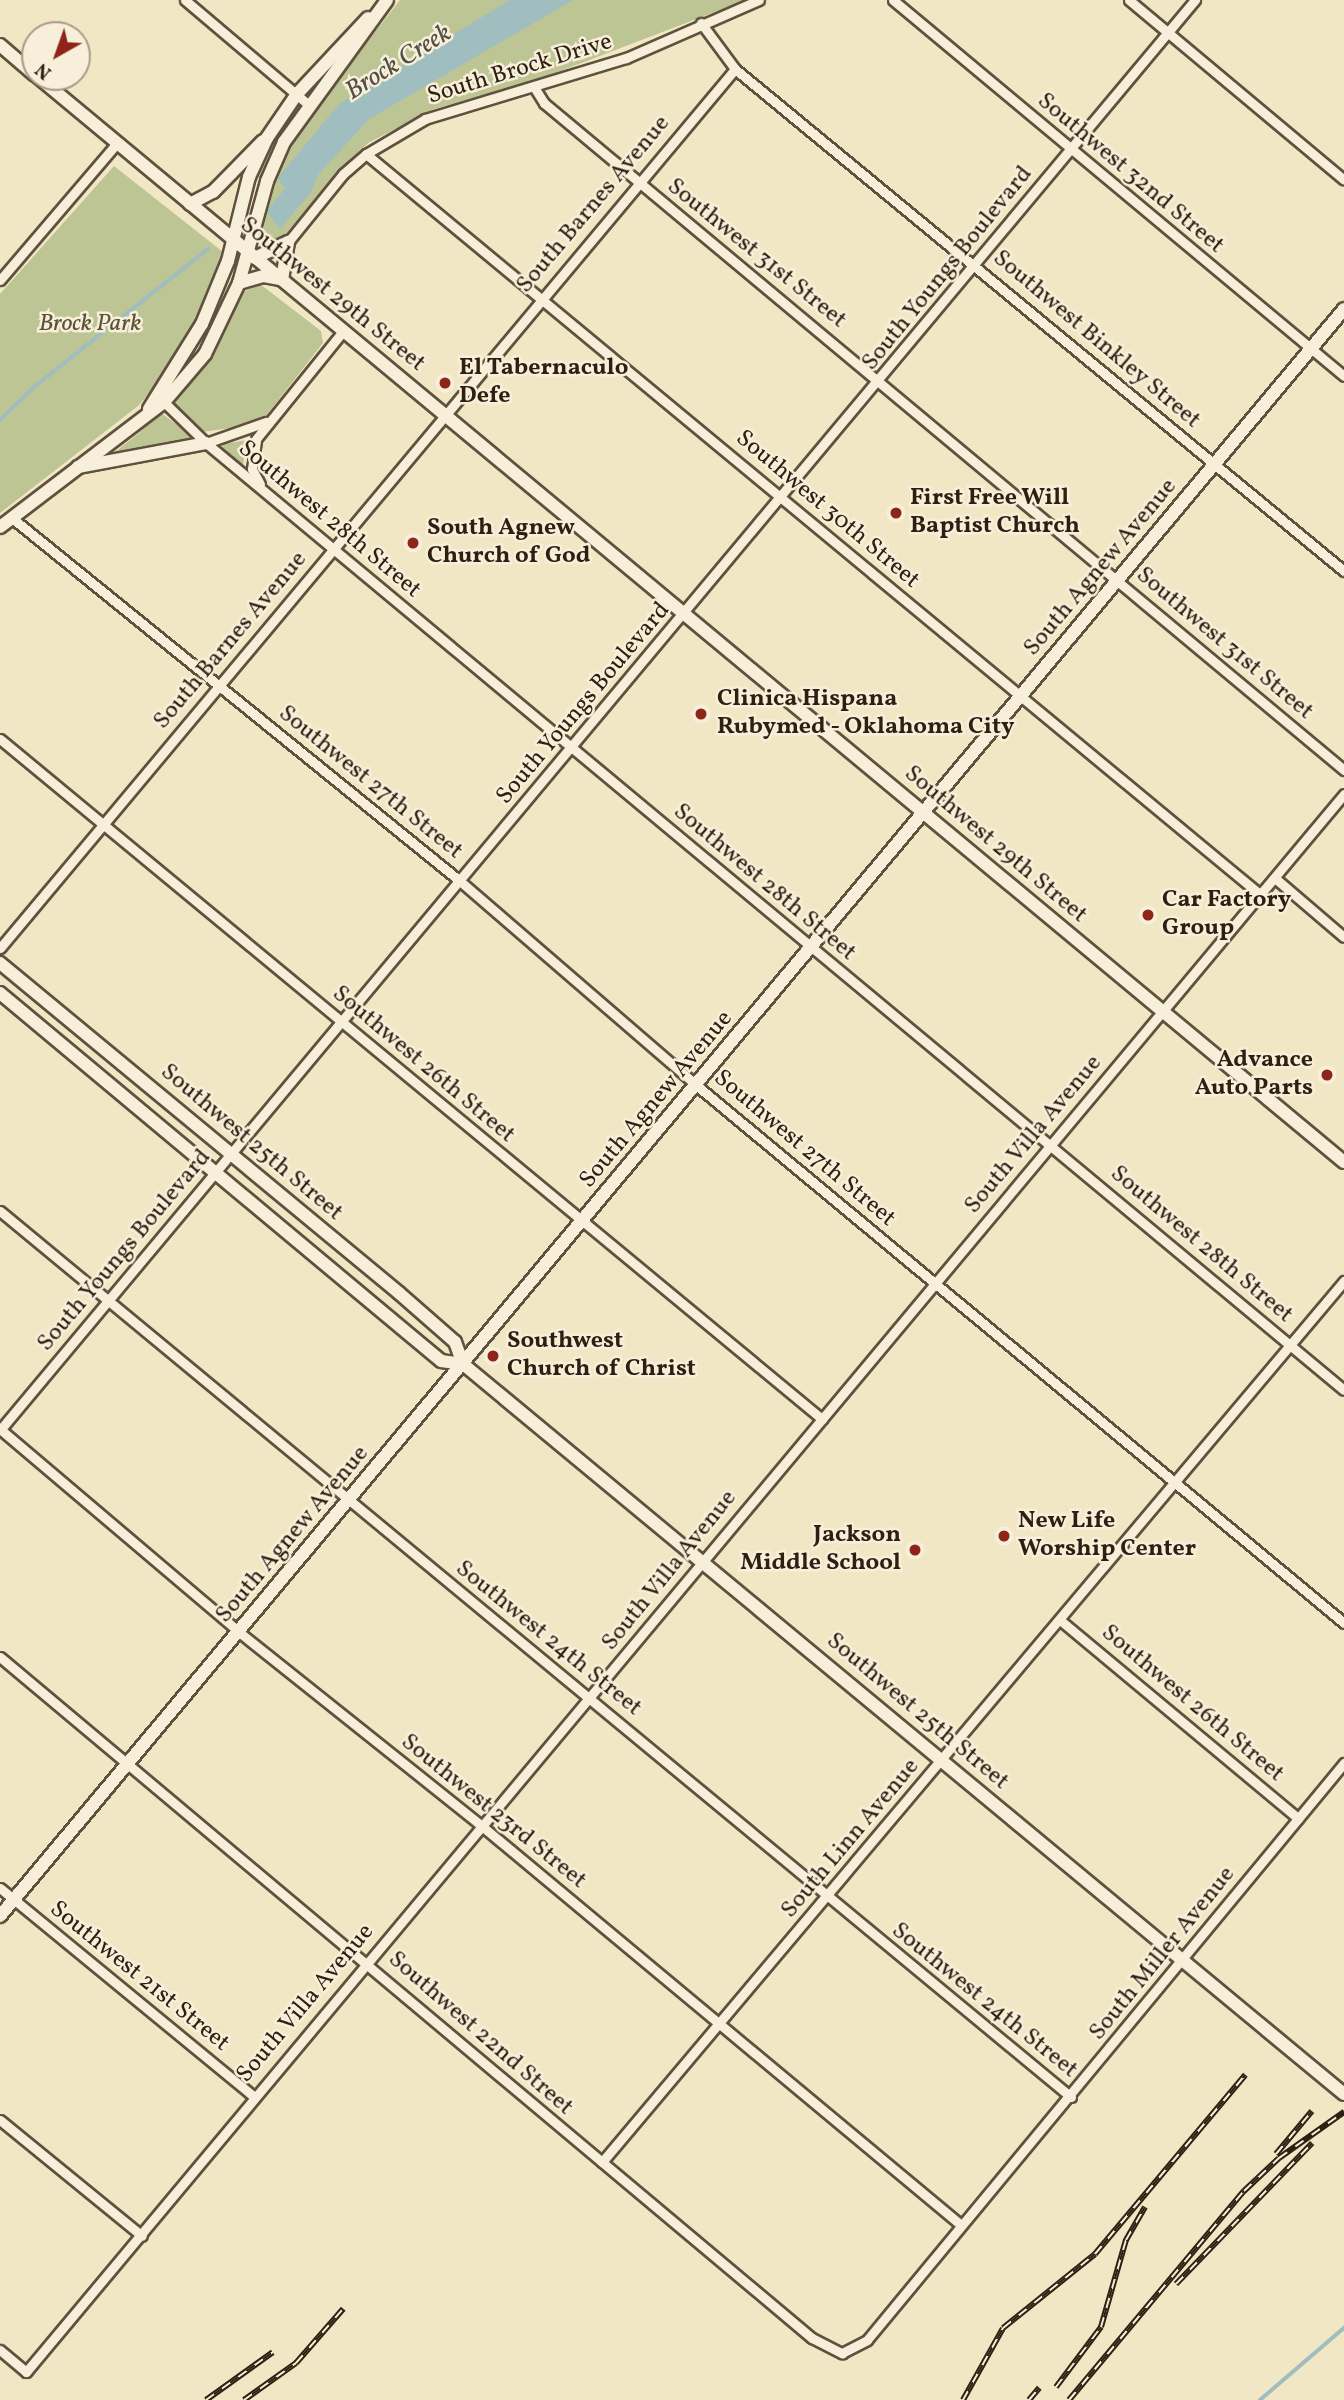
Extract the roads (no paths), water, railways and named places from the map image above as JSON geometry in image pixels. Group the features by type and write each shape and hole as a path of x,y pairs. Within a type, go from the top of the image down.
{"main road":[{"path":"149,409 202,324 232,239 249,177 267,138 297,94 385,2"},
{"path":"0,527 149,409 164,402 210,347 251,254 273,164 309,105 385,2"},
{"name":"Southwest 29th Street","path":"0,45 21,63"},
{"name":"Southwest 29th Street","path":"54,91 1344,1162"},
{"path":"190,204 213,192 267,138"},
{"path":"239,283 264,276 282,280 288,242 251,254"},
{"name":"South Agnew Avenue","path":"0,1916 925,814 1344,309"},
{"path":"78,467 206,443"},
{"name":"Southwest 25th Street","path":"0,963 455,1342 463,1364 1344,2094"},
{"name":"Southwest 25th Street","path":"0,993 441,1361 463,1364"}],"street":[{"path":"185,0 309,105"},
{"name":"South Brock Drive","path":"288,242 366,154 425,119 626,58 701,23 759,0"},
{"name":"Southwest 32nd Street","path":"893,0 1344,376"},
{"path":"1129,0 1344,180"},
{"name":"South Youngs Boulevard","path":"0,1430 881,381 1195,0"},
{"name":"Southwest Binkley Street","path":"701,23 735,69 977,264 1214,465 1344,571"},
{"name":"South Barnes Avenue","path":"0,947 445,416 637,181 735,69"},
{"name":"Southwest 31st Street","path":"534,87 544,103 881,381 1344,770"},
{"path":"1,277 117,143"},
{"name":"Southwest 30th Street","path":"366,154 1262,896"},
{"path":"262,489 252,469 256,439 266,422 343,331"},
{"name":"Southwest 28th Street","path":"164,402 206,443 811,948 1051,1143 1344,1390"},
{"path":"206,443 266,422"},
{"name":"Southwest 27th Street","path":"12,518 460,881 696,1085 1344,1623"},
{"name":"Southwest 26th Street","path":"0,739 103,822 581,1223 822,1419"},
{"name":"South Villa Avenue","path":"0,2350 26,2372 142,2236 253,2096 483,1827 1051,1143 1262,896 1344,794"},
{"path":"1276,879 1344,937"},
{"name":"Southwest 24th Street","path":"0,1211 1071,2097"},
{"name":"South Linn Avenue","path":"602,2162 1344,1282"},
{"name":"Southwest 23rd Street","path":"0,1430 239,1632 483,1827 961,2225"},
{"name":"Southwest 26th Street","path":"1060,1620 1298,1818"},
{"name":"Southwest 22nd Street","path":"0,1657 367,1962 812,2338 842,2353"},
{"name":"South Miller Avenue","path":"842,2353 867,2340 1071,2097 1344,1763"},
{"name":"Southwest 21st Street","path":"0,1888 253,2096"},
{"path":"0,2120 142,2236"}],"water":[{"name":"Brock Creek","path":"510,0 573,0 369,119 318,175 311,192 280,229 266,211 285,189 278,178 339,104"}],"waterway":[{"name":"Brock Creek","path":"0,420 34,387 208,249"},
{"path":"1260,2400 1344,2328"}],"railway":[{"path":"963,2400 1003,2328 1095,2254 1245,2075"},
{"path":"1276,2154 1312,2111"},
{"path":"1069,2400 1244,2191 1279,2158 1344,2112"},
{"path":"1176,2284 1312,2143"},
{"path":"1056,2387 1101,2327 1126,2240 1145,2207"},
{"path":"244,2400 296,2363 343,2309"},
{"path":"206,2400 273,2352"},
{"path":"1029,2400 1039,2388"}],"place":[{"name":"El Tabernaculo Defe","path":"445,383"},
{"name":"First Free Will Baptist Church","path":"896,513"},
{"name":"South Agnew Church of God","path":"413,543"},
{"name":"Clinica Hispana Rubymed - Oklahoma City","path":"701,714"},
{"name":"Car Factory Group","path":"1148,915"},
{"name":"Advance Auto Parts","path":"1327,1075"},
{"name":"Southwest Church of Christ","path":"493,1356"},
{"name":"New Life Worship Center","path":"1004,1536"},
{"name":"Jackson Middle School","path":"915,1550"}],"park label":[{"name":"Brock Park","path":"90,325"}]}
